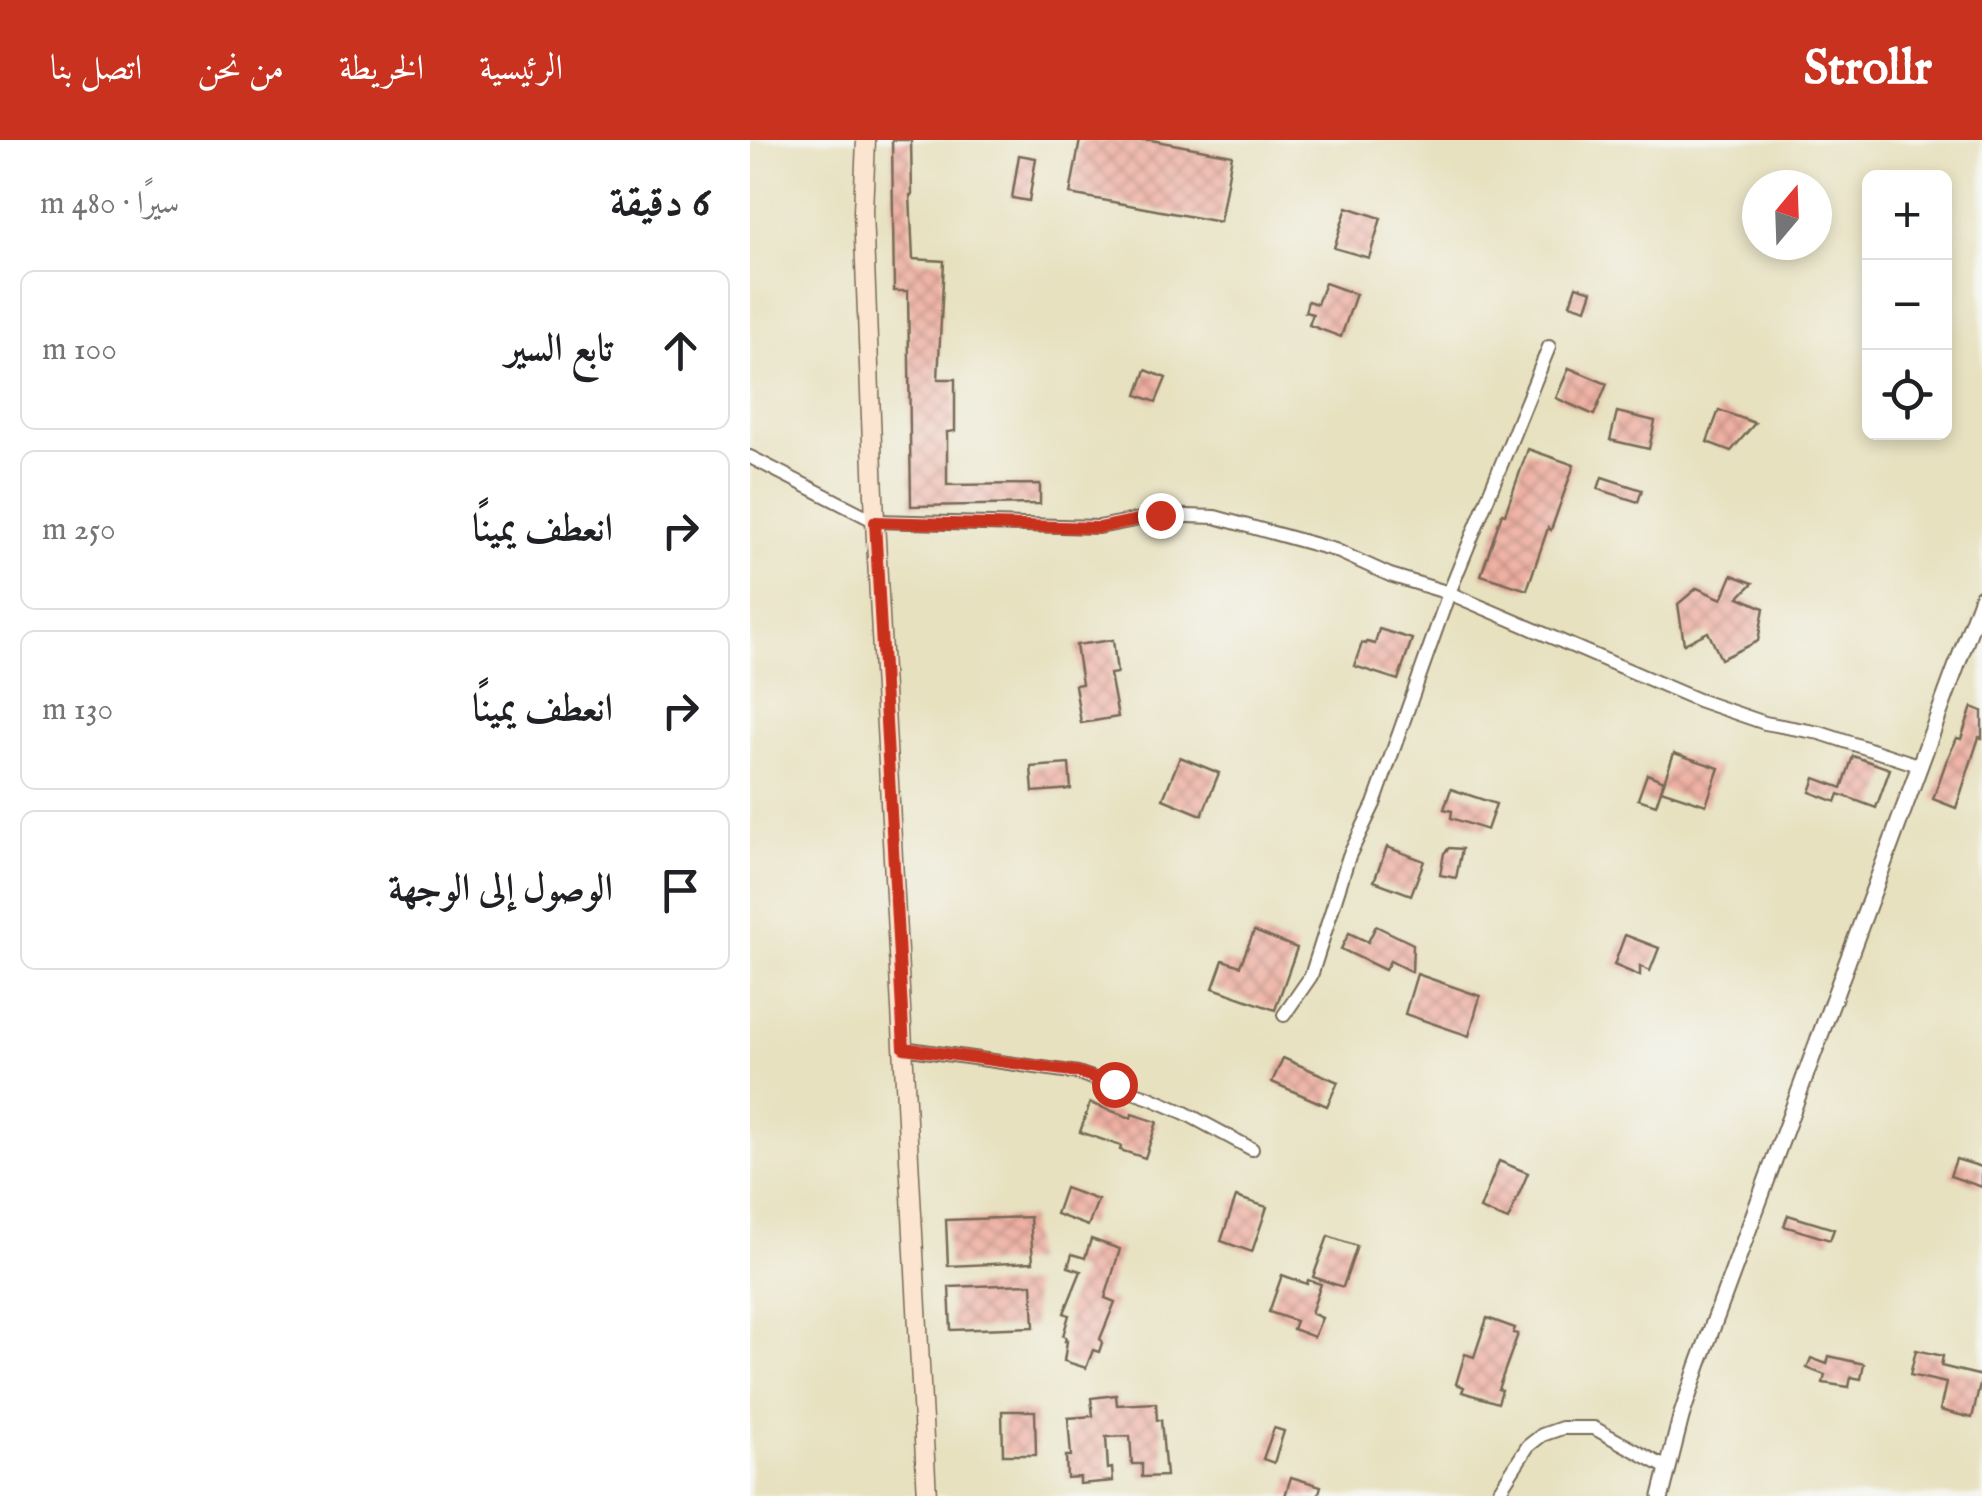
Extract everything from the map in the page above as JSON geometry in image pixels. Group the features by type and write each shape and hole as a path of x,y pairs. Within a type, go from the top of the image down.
{"main road":[{"path":"866,140 863,210 875,522 928,1496"}],"street":[{"path":"1284,1015 1311,976 1349,856 1374,804 1450,593 1549,347"},
{"path":"750,456 875,522 1099,528 1160,515 1215,517 1335,550 1390,575 1450,593 1698,700 1765,723 1820,732 1921,766"},
{"path":"1661,1496 1698,1366 1982,598"},
{"path":"904,1048 1078,1072 1150,1098 1252,1150"},
{"path":"1496,1496 1528,1446 1562,1428 1594,1428 1667,1468"}],"building":[{"path":"892,140 911,140 913,259 944,261 938,379 955,379 955,431 947,432 947,485 1040,484 1040,504 911,506 908,291 894,291"},
{"path":"1080,140 1151,140 1232,155 1220,222 1070,194"},
{"path":"1019,155 1036,158 1029,201 1012,198"},
{"path":"1347,207 1381,218 1369,258 1334,248"},
{"path":"1325,283 1356,294 1341,337 1309,325 1313,314 1305,312 1308,301 1317,304"},
{"path":"1576,286 1592,291 1586,309 1570,304"},
{"path":"1569,368 1607,384 1594,415 1556,398"},
{"path":"1146,370 1166,378 1156,402 1137,395"},
{"path":"1719,410 1755,423 1731,451 1707,442"},
{"path":"1617,412 1655,421 1649,449 1610,440"},
{"path":"1528,449 1574,465 1527,590 1481,575"},
{"path":"1602,477 1642,490 1638,502 1598,489"},
{"path":"1732,575 1753,583 1739,597 1764,608 1758,641 1721,659 1708,632 1684,644 1678,604 1697,588 1722,599"},
{"path":"1379,629 1412,639 1398,680 1354,666 1362,643 1375,644"},
{"path":"1113,640 1117,673 1110,674 1118,717 1081,723 1075,685 1082,684 1076,645"},
{"path":"1972,707 1982,711 1982,738 1979,737 1956,808 1933,799"},
{"path":"1674,753 1719,768 1706,805 1661,790"},
{"path":"1853,756 1890,769 1876,808 1839,794 1836,802 1810,792 1815,778 1842,788"},
{"path":"1180,757 1219,773 1202,815 1163,799"},
{"path":"1069,764 1071,789 1033,792 1031,767"},
{"path":"1647,774 1664,781 1656,805 1638,799"},
{"path":"1451,789 1496,804 1487,830 1451,818 1452,811 1444,809"},
{"path":"1387,847 1424,861 1411,895 1374,881"},
{"path":"1449,848 1462,849 1456,878 1440,875 1444,853"},
{"path":"1376,926 1413,944 1412,972 1390,961 1385,970 1341,949 1349,933 1368,942"},
{"path":"1254,931 1297,948 1275,1010 1213,988 1223,960 1240,966"},
{"path":"1625,935 1659,948 1650,971 1640,966 1640,976 1614,965"},
{"path":"1417,974 1480,996 1469,1036 1405,1014"},
{"path":"1283,1058 1338,1082 1327,1106 1272,1082"},
{"path":"1090,1103 1131,1118 1132,1114 1157,1122 1145,1158 1080,1132"},
{"path":"1956,1159 1982,1167 1982,1187 1950,1176"},
{"path":"1499,1161 1528,1173 1508,1220 1480,1209"},
{"path":"1065,1188 1098,1200 1088,1226 1056,1214"},
{"path":"1236,1197 1267,1207 1252,1252 1221,1241"},
{"path":"1788,1215 1834,1229 1830,1240 1784,1226"},
{"path":"1030,1217 1033,1262 948,1266 946,1220"},
{"path":"1328,1236 1357,1246 1343,1287 1313,1277"},
{"path":"1091,1239 1120,1249 1105,1298 1115,1302 1100,1339 1099,1352 1093,1350 1086,1368 1064,1361 1067,1341 1063,1336 1069,1315 1064,1313 1081,1271 1068,1267 1072,1254 1085,1258"},
{"path":"1282,1275 1307,1284 1308,1280 1321,1284 1311,1313 1322,1318 1314,1337 1293,1329 1296,1321 1269,1312"},
{"path":"1032,1284 1034,1327 951,1330 949,1287"},
{"path":"1487,1318 1515,1328 1513,1333 1518,1334 1498,1389 1502,1390 1498,1403 1462,1392 1464,1387 1456,1384 1465,1354 1474,1357"},
{"path":"1916,1350 1943,1356 1941,1366 1982,1376 1972,1418 1940,1410 1946,1383 1910,1375"},
{"path":"1829,1356 1864,1364 1861,1379 1851,1377 1849,1387 1823,1383 1825,1375 1807,1368 1811,1358 1827,1364"},
{"path":"1116,1395 1117,1405 1156,1403 1166,1476 1142,1477 1142,1464 1132,1464 1130,1436 1106,1437 1108,1469 1112,1468 1113,1481 1080,1484 1080,1477 1067,1478 1066,1456 1071,1456 1068,1418 1093,1416 1091,1398"},
{"path":"1002,1411 1035,1411 1036,1455 1003,1455"},
{"path":"1274,1428 1284,1431 1274,1463 1263,1459"},
{"path":"1291,1477 1321,1486 1318,1496 1285,1496"}],"route":[{"path":"1114,1084 1078,1072 904,1048 875,522 1099,528 1160,515"}]}
